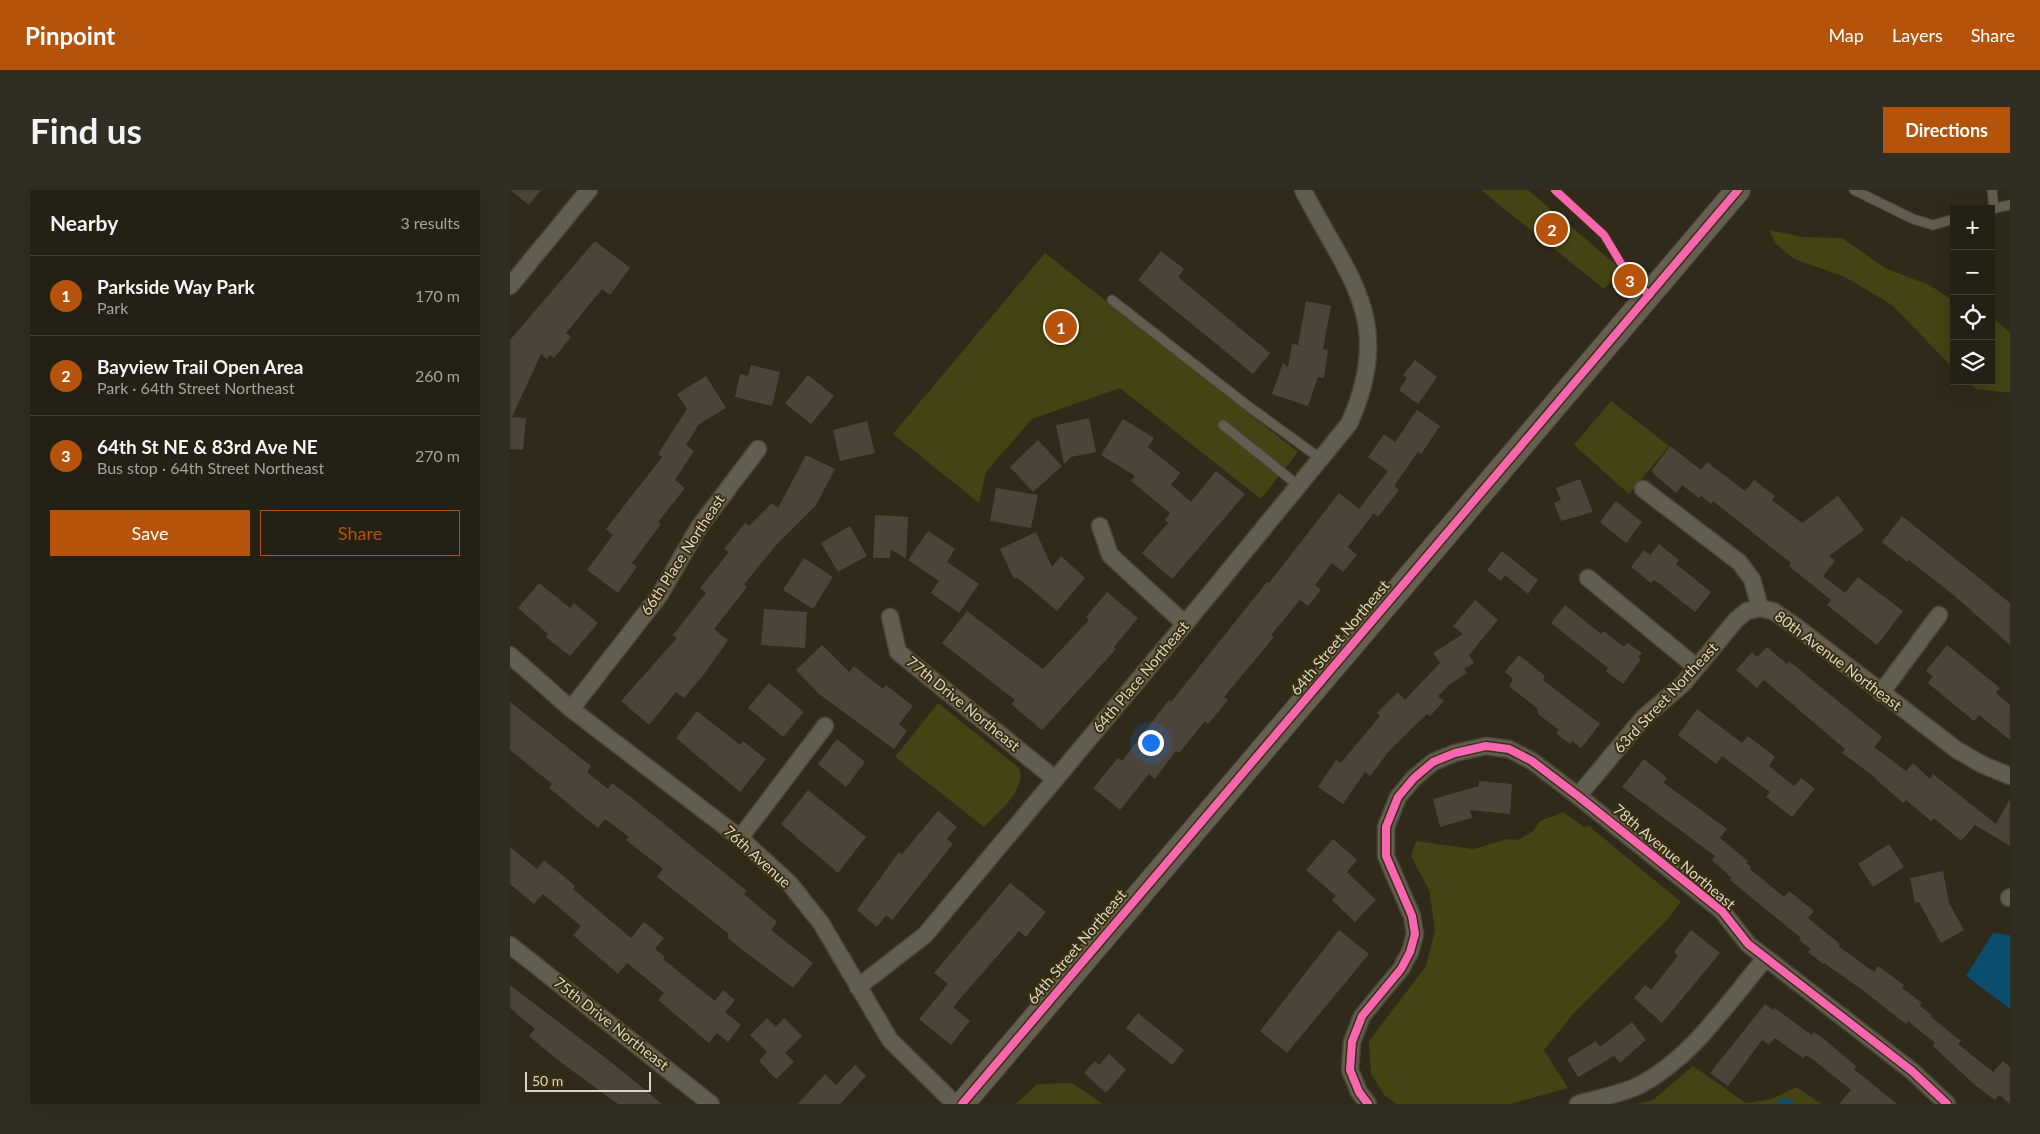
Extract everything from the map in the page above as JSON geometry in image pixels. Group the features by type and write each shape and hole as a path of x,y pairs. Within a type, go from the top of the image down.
{"main road":[{"name":"64th Street Northeast","path":"962,1104 1738,190"}],"street":[{"path":"510,286 589,190"},
{"name":"64th Place Northeast","path":"858,987 925,935 1349,424 1362,394 1368,372 1369,334 1363,304 1355,285 1303,190"},
{"name":"66th Place Northeast","path":"571,709 659,596 698,527 758,449"},
{"name":"80th Avenue Northeast","path":"1643,489 1739,562 1752,579 1760,608 1773,610 1794,625 1957,750 1983,765 2010,776"},
{"path":"1100,526 1110,555 1185,624"},
{"path":"1588,578 1696,667"},
{"name":"63rd Street Northeast","path":"1578,796 1644,717 1683,684 1736,620 1747,611 1760,608"},
{"path":"1881,693 1939,616"},
{"name":"77th Drive Northeast","path":"890,617 898,652 1055,779"},
{"name":"76th Avenue","path":"510,656 571,709 740,838 790,884 821,923 890,1040 955,1104"},
{"path":"740,838 825,726"},
{"name":"78th Avenue Northeast","path":"1368,1104 1358,1092 1350,1070 1352,1042 1362,1016 1401,969 1410,952 1415,934 1412,916 1386,856 1386,827 1398,797 1414,778 1433,762 1455,753 1486,746 1509,749 1532,761 1578,796 1722,912 1748,944 1912,1071 1947,1104"},
{"name":"75th Drive Northeast","path":"510,945 711,1104"},
{"path":"1578,1104 1638,1086 1664,1071 1685,1053 1765,958"}],"lane":[{"path":"1854,190 1913,219 1933,225 1950,220"},
{"path":"1992,190 1993,205"},
{"path":"1995,209 2010,205"},
{"path":"1112,300 1248,406 1321,459"},
{"path":"1223,424 1299,486"}],"shaded area":[{"path":"1481,190 1528,190 1621,269 1604,289"},
{"path":"1769,230 1803,237 1842,238 1885,268 1929,285 1950,298 1950,365 1892,305 1845,277 1794,259 1775,243"},
{"path":"1045,253 1298,452 1261,499 1120,388 1032,419 986,472 979,503 893,434"},
{"path":"1995,320 2010,332 2010,393 1976,389 1972,385 1995,385"},
{"path":"1611,401 1669,446 1629,494 1574,445"},
{"path":"938,703 1019,768 1019,784 1015,792 1003,808 984,827 895,757"},
{"path":"1563,812 1584,827 1589,826 1681,902 1666,921 1574,1013 1544,1050 1568,1088 1510,1104 1397,1104 1385,1096 1371,1074 1369,1041 1426,966 1435,930 1429,890 1411,856 1416,841 1473,849 1508,839 1518,840 1533,831 1540,821"},
{"path":"1693,1066 1746,1103 1772,1099 1796,1087 1822,1104 1637,1104 1653,1100"},
{"path":"1072,1083 1103,1104 1016,1104 1037,1084"}],"water":[{"path":"1993,933 2010,935 2010,1009 1966,976"}],"building":[{"path":"510,190 541,190 529,205"},
{"path":"595,241 630,268 610,295 602,289 566,333 571,337 554,358 550,355 547,359 541,354 512,417 526,418 523,450 510,449 510,340"},
{"path":"1161,251 1184,269 1178,277 1270,353 1253,374 1138,280"},
{"path":"1306,301 1331,306 1323,349 1328,350 1324,378 1318,377 1308,406 1272,394 1283,363 1288,367 1292,344 1298,345"},
{"path":"1415,360 1437,377 1418,404 1399,390 1407,378 1403,375"},
{"path":"751,365 780,372 772,406 735,397 740,374 748,376"},
{"path":"808,375 834,396 811,424 785,403"},
{"path":"706,376 726,408 699,424 686,445 694,451 675,480 685,488 658,522 661,524 632,563 637,567 618,593 587,570 613,535 606,529 662,457 658,454 687,409 677,394"},
{"path":"1417,410 1440,426 1421,454 1418,452 1394,486 1399,490 1378,517 1374,513 1348,547 1357,555 1343,572 1332,563 1315,585 1321,590 1308,606 1300,600 1271,635 1274,637 1224,697 1228,700 1208,724 1205,721 1179,753 1176,751 1155,779 1149,774 1120,810 1093,788 1118,758 1122,761 1169,700 1171,702 1267,582 1269,583 1339,493 1359,509 1388,471 1368,457 1384,434 1395,442"},
{"path":"1089,418 1096,452 1071,457 1064,464 1056,425"},
{"path":"1123,419 1154,438 1148,447 1180,473 1171,485 1191,502 1216,471 1245,494 1172,579 1142,553 1168,523 1165,520 1170,513 1131,481 1135,476 1101,455"},
{"path":"867,421 875,453 840,461 833,430"},
{"path":"1038,440 1062,466 1033,492 1010,467"},
{"path":"1670,446 1701,470 1707,462 1745,491 1754,480 1775,496 1772,500 1802,523 1838,496 1864,530 1829,556 1835,561 1823,576 1845,593 1858,577 1903,611 1877,645 1827,605 1831,600 1789,566 1791,563 1713,501 1711,504 1701,496 1699,498 1682,485 1676,493 1654,474 1652,470"},
{"path":"806,455 835,469 816,505 778,543 744,584 747,587 714,629 728,640 705,673 684,698 676,692 649,725 621,701 677,638 673,635 706,593 700,588 729,552 724,549 745,523 749,526 772,503 778,508"},
{"path":"1580,479 1593,512 1561,521 1554,503 1561,500 1556,488"},
{"path":"996,488 1038,495 1031,528 990,521"},
{"path":"1616,501 1642,522 1626,543 1600,522"},
{"path":"875,515 908,517 906,559 891,549 890,558 873,558"},
{"path":"1902,516 2010,603 2010,645 1956,597 1909,560 1907,562 1882,542"},
{"path":"850,526 867,556 838,572 821,543"},
{"path":"928,531 955,549 947,562 979,584 959,613 931,593 939,581 908,560"},
{"path":"1036,532 1052,567 1061,556 1085,578 1057,611 1017,577 1014,579 1000,549"},
{"path":"1659,544 1679,560 1676,564 1711,592 1695,612 1660,584 1654,580 1651,583 1631,567 1644,550 1650,555"},
{"path":"1502,551 1538,580 1528,594 1505,575 1501,581 1487,570"},
{"path":"804,558 833,577 813,609 783,590"},
{"path":"539,583 570,608 574,603 598,623 570,656 546,637 548,634 518,608"},
{"path":"1107,592 1138,618 1114,647 1116,649 1042,730 1011,704 1015,700 942,643 967,611 1043,669 1089,620 1086,617"},
{"path":"1475,600 1498,620 1469,655 1474,663 1464,669 1467,673 1450,684 1438,696 1444,701 1430,716 1427,714 1390,750 1370,776 1365,772 1343,804 1318,787 1336,760 1341,763 1380,716 1377,713 1398,692 1405,700 1440,663 1433,653 1463,634 1453,626"},
{"path":"1565,605 1601,634 1604,631 1624,647 1627,643 1642,653 1638,657 1641,659 1623,684 1606,671 1608,668 1551,623"},
{"path":"764,609 807,612 805,648 761,645"},
{"path":"822,645 849,672 854,666 883,689 886,685 913,706 899,724 907,731 894,749 819,694 796,670"},
{"path":"1947,645 2000,688 1996,693 2010,705 2010,740 1979,715 1974,721 1928,683 1933,676 1926,671"},
{"path":"1767,647 1787,664 1789,661 1882,737 1874,747 1906,771 1913,763 1930,779 1933,774 1996,824 2010,799 2010,846 1975,825 1961,841 1934,818 1931,821 1906,800 1903,803 1868,772 1842,753 1845,749 1764,680 1757,688 1736,670 1752,652 1757,657"},
{"path":"1519,655 1545,676 1543,680 1600,724 1581,748 1572,741 1570,744 1556,733 1559,730 1538,714 1538,709 1509,686 1513,679 1505,672"},
{"path":"769,683 804,712 783,737 748,708"},
{"path":"510,702 591,766 587,772 608,789 612,783 747,891 744,894 777,922 771,930 813,963 793,988 744,951 727,937 729,934 657,877 663,869 626,840 629,837 605,819 598,828 549,788 552,784 510,750"},
{"path":"1697,709 1742,743 1748,736 1775,757 1769,766 1794,786 1801,778 1815,789 1792,817 1766,797 1770,792 1722,756 1716,764 1678,735"},
{"path":"697,711 740,745 743,741 766,759 740,792 676,738"},
{"path":"837,739 865,762 846,787 818,764"},
{"path":"1644,759 1667,778 1664,783 1727,829 1720,838 1748,861 1746,863 1751,867 1750,869 1784,897 1789,891 1814,911 1808,918 1840,944 1838,946 1874,972 1878,966 1904,985 1902,988 1922,1003 1920,1006 1932,1015 1931,1017 1961,1041 1958,1044 1993,1072 2003,1061 2010,1067 2010,1104 1999,1095 1995,1100 1976,1086 1933,1046 1935,1043 1908,1021 1906,1024 1861,989 1808,952 1811,949 1799,940 1801,938 1730,880 1732,878 1712,860 1715,856 1622,787"},
{"path":"1479,781 1512,784 1510,814 1470,810 1472,818 1440,827 1433,799 1479,786"},
{"path":"808,790 866,837 838,873 781,824"},
{"path":"938,811 957,827 947,839 953,844 892,920 886,915 877,927 857,910 899,852 902,854"},
{"path":"1333,839 1357,860 1347,872 1376,900 1355,922 1332,900 1336,896 1306,870"},
{"path":"1889,844 1904,867 1873,887 1858,864"},
{"path":"510,847 537,869 544,860 575,886 573,889 631,938 644,922 664,938 655,949 665,957 663,959 715,1001 723,990 735,1000 725,1012 741,1025 728,1042 717,1033 709,1043 658,1000 664,993 627,963 618,974 573,935 581,926 543,894 534,904 510,884"},
{"path":"1943,871 1949,903 1964,930 1941,943 1919,902 1915,903 1910,878"},
{"path":"1010,883 1046,912 1026,937 1019,931 953,1007 970,1021 951,1045 919,1019 948,984 934,973"},
{"path":"1339,930 1369,954 1287,1053 1260,1031"},
{"path":"1691,930 1720,953 1662,1023 1634,998 1645,985 1651,990 1678,956 1674,952"},
{"path":"510,985 616,1066 662,1104 618,1104 563,1064 529,1036 535,1029 510,1008"},
{"path":"1765,1004 1773,1010 1775,1008 1812,1035 1814,1032 1825,1040 1856,1066 1854,1069 1897,1104 1839,1104 1851,1090 1811,1058 1806,1055 1803,1058 1775,1038 1769,1045 1762,1040 1728,1086 1710,1073"},
{"path":"1138,1013 1184,1050 1172,1065 1126,1028"},
{"path":"767,1018 776,1027 784,1018 802,1036 785,1053 794,1062 776,1079 759,1061 767,1052 750,1035"},
{"path":"1632,1022 1646,1040 1620,1063 1614,1056 1578,1077 1567,1059 1596,1041 1600,1047"},
{"path":"1109,1054 1126,1070 1106,1093 1084,1073 1095,1061 1099,1065"},
{"path":"855,1065 866,1076 840,1104 798,1104 825,1074 836,1085"}],"waterway":[{"path":"1780,1104 1784,1100 1791,1104"}],"cycle path":[{"path":"1555,190 1604,235 1628,275 1649,295"},
{"path":"962,1104 1738,190"},
{"path":"1368,1104 1359,1092 1350,1070 1352,1042 1362,1016 1401,969 1410,952 1415,934 1412,916 1386,856 1386,827 1398,797 1414,778 1433,762 1455,753 1486,746 1509,749 1532,761 1578,796 1722,911 1748,944 1912,1071 1947,1104"}],"place":[{"name":"Bayview Trail Open Area","path":"1552,229"},
{"name":"64th St NE & 83rd Ave NE","path":"1630,280"},
{"name":"Parkside Way Park","path":"1061,327"}]}
